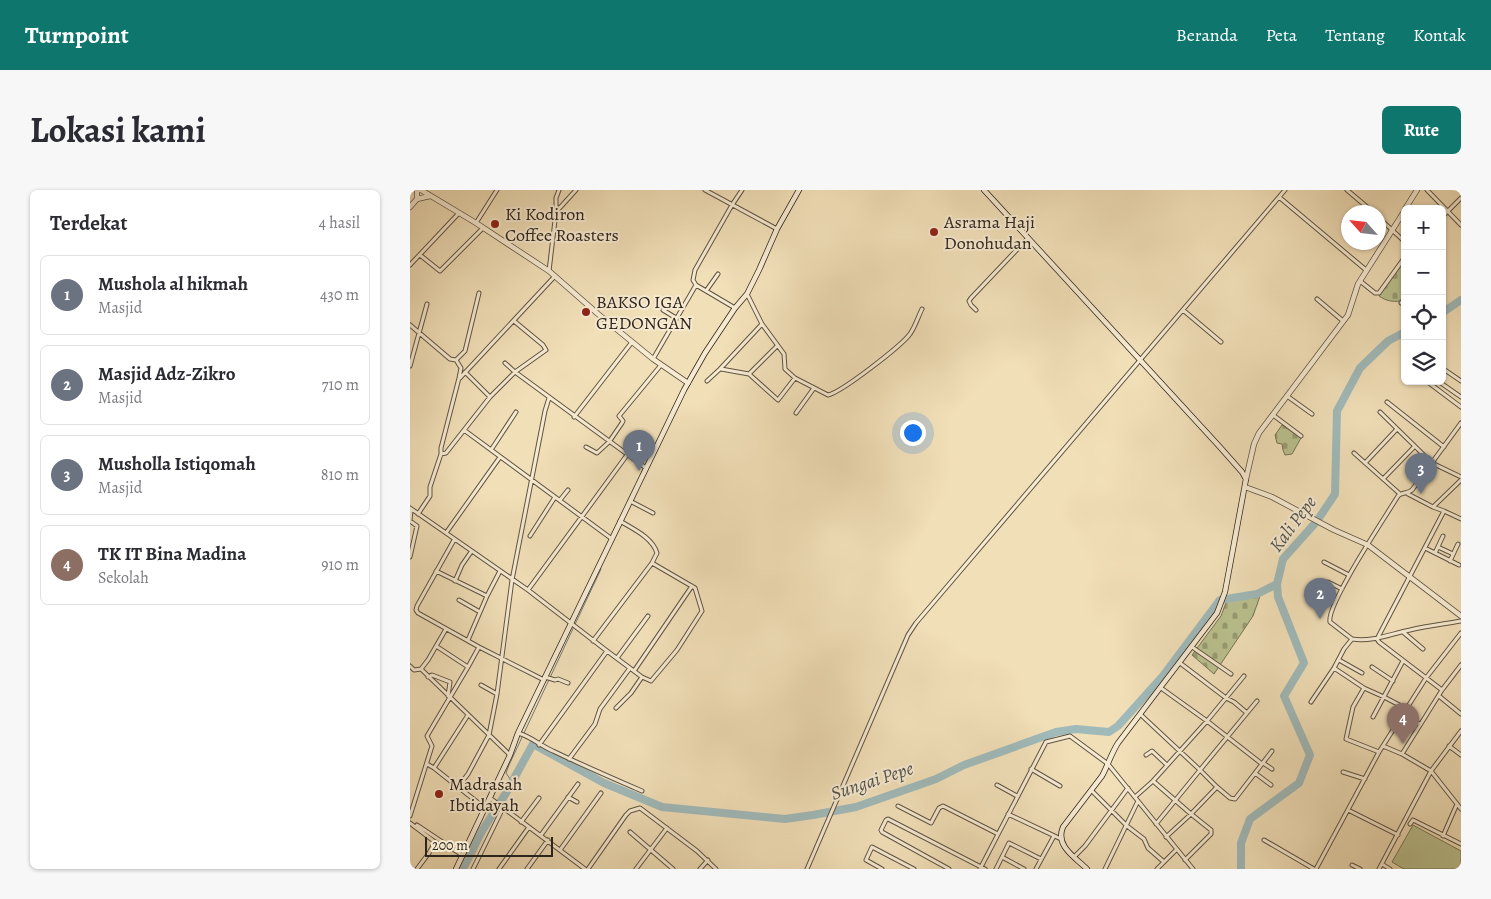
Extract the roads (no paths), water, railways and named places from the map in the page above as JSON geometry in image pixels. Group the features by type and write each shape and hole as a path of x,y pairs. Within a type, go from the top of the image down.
{"main road":[{"path":"417,190 418,199"},
{"path":"421,190 476,223 549,271 661,366 688,383"},
{"path":"456,869 485,808 492,799 519,733 688,383 705,353 746,294 759,270 776,229 799,190"},
{"path":"984,190 1219,446 1246,479"},
{"path":"1408,205 1418,190"},
{"path":"410,207 418,199 430,196"},
{"path":"1087,869 1068,851 1061,839 1063,827 1102,776 1118,743 1217,614 1225,592 1246,479 1257,437 1272,414 1344,322 1360,281 1401,215"},
{"path":"1245,487 1272,496 1368,545 1461,616"}],"street":[{"path":"549,271 556,198 559,190"},
{"path":"556,212 576,190"},
{"path":"705,190 776,229"},
{"path":"735,308 696,285 693,280 695,270 742,190"},
{"path":"806,869 908,635 916,623 1285,190"},
{"path":"1347,190 1365,205"},
{"path":"1427,190 1461,225"},
{"path":"476,223 496,191"},
{"path":"1280,197 1366,270"},
{"path":"1448,212 1461,198"},
{"path":"410,265 459,213"},
{"path":"1386,224 1401,238"},
{"path":"420,255 440,271 483,228"},
{"path":"976,310 970,305 971,298 1028,238"},
{"path":"1360,281 1379,294 1401,263"},
{"path":"706,291 718,274"},
{"path":"459,378 555,276"},
{"path":"653,359 696,285"},
{"path":"456,360 465,351 479,293"},
{"path":"746,294 762,324 784,354 785,369 795,378 828,395 843,388 890,353 909,335 922,309"},
{"path":"1317,299 1344,322"},
{"path":"410,366 427,304"},
{"path":"663,310 676,318"},
{"path":"1183,310 1221,342"},
{"path":"440,454 446,453 490,397 515,372 543,353 546,348 514,321"},
{"path":"707,381 762,324"},
{"path":"410,325 450,359 456,360 461,368 430,487 430,496 418,514"},
{"path":"574,417 632,342"},
{"path":"749,374 777,346"},
{"path":"410,356 415,350"},
{"path":"505,363 574,417 646,468"},
{"path":"586,447 597,453 609,442 623,422 619,416 661,366"},
{"path":"720,369 749,374 778,400 795,378"},
{"path":"1446,371 1461,381"},
{"path":"465,372 490,397"},
{"path":"1432,385 1461,407"},
{"path":"1443,385 1461,398"},
{"path":"796,413 814,388"},
{"path":"1286,396 1312,414"},
{"path":"458,787 468,774 489,735 497,694 512,580 549,398"},
{"path":"1387,402 1444,447"},
{"path":"491,450 516,412"},
{"path":"1380,412 1432,463 1461,478 1434,507"},
{"path":"1272,414 1301,436"},
{"path":"1461,423 1412,490 1398,496 1349,575 1329,620 1352,639 1365,640 1377,639 1427,626 1461,621"},
{"path":"1365,462 1397,429"},
{"path":"464,430 612,539"},
{"path":"1383,479 1414,447"},
{"path":"1354,453 1400,494"},
{"path":"528,590 627,455"},
{"path":"446,533 500,457"},
{"path":"560,500 568,490"},
{"path":"1407,493 1461,519"},
{"path":"530,536 555,497"},
{"path":"630,501 653,513"},
{"path":"411,509 528,590 606,652 642,677 651,681 677,650 702,611 696,590 692,586 652,563"},
{"path":"410,557 417,526 410,521 411,509"},
{"path":"1377,639 1444,511"},
{"path":"592,641 652,563 657,553 656,548 640,533 620,521"},
{"path":"1435,553 1443,536"},
{"path":"454,540 417,606 416,610 418,613 502,658 547,678 558,679 568,683"},
{"path":"1450,561 1458,544"},
{"path":"1438,547 1453,554"},
{"path":"1426,548 1459,565"},
{"path":"455,581 462,565 471,552"},
{"path":"1324,562 1349,575"},
{"path":"436,571 487,596"},
{"path":"468,640 500,571"},
{"path":"1328,582 1342,589"},
{"path":"569,759 594,724 600,709 632,669 692,586"},
{"path":"459,600 480,612"},
{"path":"617,658 648,616"},
{"path":"410,666 414,670 421,669 446,629"},
{"path":"1402,632 1423,649"},
{"path":"1264,840 1315,869 1379,752 1426,678 1461,633"},
{"path":"1311,702 1352,639"},
{"path":"1377,639 1442,690"},
{"path":"436,646 468,667"},
{"path":"410,816 432,746 426,736 479,647"},
{"path":"1192,647 1231,674"},
{"path":"540,745 606,652"},
{"path":"1339,660 1362,673"},
{"path":"1373,717 1403,661"},
{"path":"1180,662 1247,713"},
{"path":"1402,754 1438,696 1461,665"},
{"path":"1372,667 1393,681"},
{"path":"1334,668 1364,688 1407,709"},
{"path":"421,669 510,755"},
{"path":"428,677 432,675 450,682 449,697"},
{"path":"1135,797 1153,781 1207,721 1244,676"},
{"path":"616,708 631,693 642,677"},
{"path":"481,686 497,694"},
{"path":"1161,688 1272,769"},
{"path":"1364,688 1353,708 1346,740 1379,752"},
{"path":"1438,696 1461,714"},
{"path":"1156,824 1257,701"},
{"path":"1140,714 1230,798 1235,799 1272,751"},
{"path":"434,768 468,715"},
{"path":"1403,715 1420,724"},
{"path":"1379,869 1431,771 1461,732"},
{"path":"519,733 569,759 642,790"},
{"path":"980,868 1046,742 1070,736 1108,764 1190,868"},
{"path":"1383,746 1402,754 1431,771 1461,809"},
{"path":"1450,746 1461,755"},
{"path":"1146,755 1152,751 1167,765"},
{"path":"427,764 485,808"},
{"path":"1031,769 1060,786"},
{"path":"1343,772 1364,779"},
{"path":"1255,773 1271,785"},
{"path":"1153,781 1212,833 1185,860"},
{"path":"541,835 578,784"},
{"path":"997,785 1017,796"},
{"path":"1166,837 1217,787"},
{"path":"1074,857 1085,846 1128,788"},
{"path":"1091,790 1127,826 1144,839 1148,848 1164,862"},
{"path":"560,850 600,793"},
{"path":"568,797 577,802"},
{"path":"521,822 539,798"},
{"path":"492,799 548,840 583,869"},
{"path":"1105,869 1138,801"},
{"path":"1443,836 1457,804"},
{"path":"898,806 931,823 939,808 943,806 998,834"},
{"path":"473,869 502,807"},
{"path":"588,869 626,815 638,808 642,809 697,851 716,869"},
{"path":"1348,810 1398,835"},
{"path":"1008,814 1061,839"},
{"path":"949,869 882,832 881,830 886,820 888,819 985,869"},
{"path":"1410,824 1413,820 1461,844"},
{"path":"410,823 435,842 417,869"},
{"path":"417,825 462,855"},
{"path":"499,869 529,827"},
{"path":"636,869 667,828"},
{"path":"630,832 673,869"},
{"path":"1036,869 1054,836"},
{"path":"528,869 548,840"},
{"path":"996,869 1008,843 1041,859"},
{"path":"882,869 866,861 872,848 914,869"},
{"path":"1157,869 1176,850"},
{"path":"1002,857 1024,869"},
{"path":"700,869 708,860"},
{"path":"1382,864 1390,869"},
{"path":"1352,865 1360,869"}],"waterway":[{"name":"Kali Pepe","path":"1446,310 1461,300"},
{"name":"Kali Pepe","path":"1241,869 1241,843 1250,819 1299,783 1310,755 1284,696 1304,663 1278,597 1277,584 1283,559 1317,521 1335,494 1337,411 1360,368 1388,341 1401,334"},
{"path":"512,782 506,773 509,765 601,569"},
{"name":"Sungai Pepe","path":"463,869 482,831 533,744 604,783 662,807 785,819 856,807 936,779 964,765 1056,732 1076,729 1109,732 1118,726 1163,676 1220,600 1257,594 1277,584"}],"place":[{"name":"Ki Kodiron Coffee Roasters","path":"495,224"},
{"name":"Asrama Haji Donohudan","path":"934,232"},
{"name":"BAKSO IGA GEDONGAN","path":"586,312"},
{"name":"Mushola al hikmah","path":"639,471"},
{"name":"Musholla Istiqomah","path":"1421,494"},
{"name":"Masjid Adz-Zikro","path":"1320,619"},
{"name":"TK IT Bina Madina","path":"1403,744"},
{"name":"Madrasah Ibtidayah","path":"439,794"}]}
